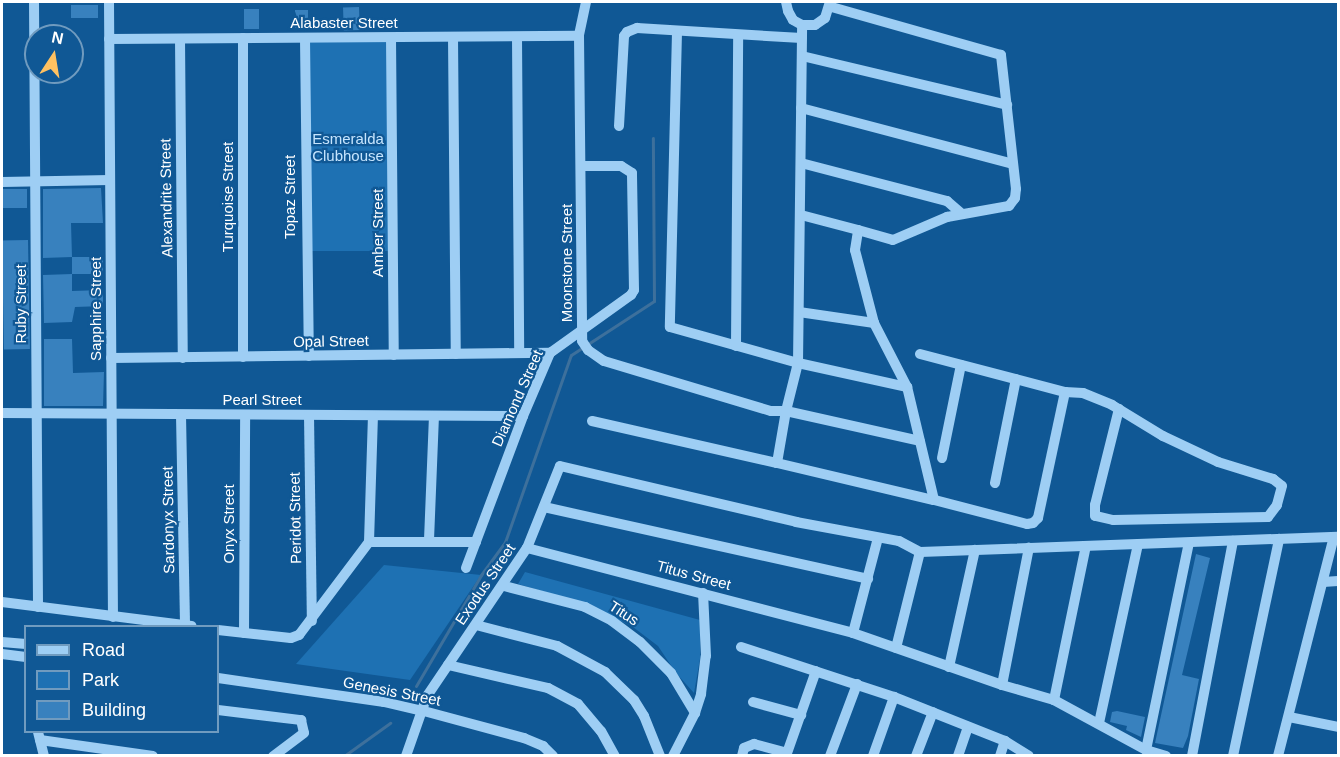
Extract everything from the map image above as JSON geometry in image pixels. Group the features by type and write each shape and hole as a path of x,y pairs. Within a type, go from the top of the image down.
{"street":[{"name":"Ruby Street","path":"34,2 38,607"},
{"name":"Sapphire Street","path":"109,2 113,616"},
{"name":"Moonstone Street","path":"586,2 579,36 582,341 588,350 604,361 763,409 786,411 920,441"},
{"path":"786,2 788,11 794,20 802,25 815,25 825,18 830,4 1001,55 1016,189 1015,198 1009,206 947,217 893,240 801,214"},
{"path":"777,463 786,411 798,363 802,25"},
{"path":"619,126 624,36 627,32 637,28 802,38"},
{"path":"677,32 670,327 798,363 907,387"},
{"path":"736,346 738,35"},
{"name":"Alabaster Street","path":"109,39 579,36"},
{"path":"517,37 519,353"},
{"name":"Turquoise Street","path":"243,38 243,357"},
{"name":"Amber Street","path":"392,38 393,355"},
{"path":"453,38 456,354"},
{"name":"Alexandrite Street","path":"180,39 183,358"},
{"name":"Topaz Street","path":"305,39 309,356"},
{"path":"802,56 1007,105"},
{"path":"801,108 1013,165"},
{"path":"801,164 947,201 962,214"},
{"name":"Diamond Street","path":"466,568 523,416 550,353 631,295 634,284 632,173 621,166 582,166"},
{"path":"2,182 110,180"},
{"path":"858,230 855,250 874,323 907,387 934,500"},
{"path":"799,312 874,323"},
{"name":"Opal Street","path":"111,358 550,353"},
{"path":"920,354 1065,392 1083,393 1119,410 1163,436 1218,462 1273,479 1282,486 1277,506 1268,517 1113,520 1095,516 1095,505 1119,410"},
{"path":"942,459 961,365"},
{"path":"995,483 1016,379"},
{"path":"592,420 1027,524 1033,523 1038,518 1065,392"},
{"name":"Pearl Street","path":"2,413 523,416"},
{"name":"Sardonyx Street","path":"181,414 188,625"},
{"name":"Onyx Street","path":"244,633 245,415"},
{"name":"Peridot Street","path":"309,415 312,621"},
{"path":"219,630 291,638 299,635 312,621 369,542 373,416"},
{"path":"429,540 434,416"},
{"name":"Exodus Street","path":"406,756 420,710 527,548 560,466 796,522 878,538"},
{"path":"544,507 868,579"},
{"path":"853,633 878,538 899,541 920,552 1336,537 1278,756"},
{"path":"1233,756 1279,539"},
{"path":"369,542 429,540 476,542"},
{"path":"1192,756 1233,541"},
{"path":"1146,750 1189,543"},
{"path":"1099,723 1138,544"},
{"path":"1054,700 1086,546"},
{"name":"Titus Street","path":"527,548 853,633 1002,685 1054,700 1146,750 1166,756"},
{"path":"1002,685 1029,548"},
{"path":"949,667 975,550"},
{"path":"896,648 920,552"},
{"path":"1323,582 1338,581"},
{"name":"Titus","path":"504,586 585,607 612,621 640,642 671,673 695,713"},
{"path":"673,756 695,713 701,694 706,656 703,593"},
{"path":"2,602 180,625"},
{"path":"476,625 557,646 605,672 634,700 644,716 660,756"},
{"path":"2,642 24,644"},
{"path":"741,647 894,697 1005,741 1029,756"},
{"path":"2,649 24,651"},
{"path":"2,654 24,657"},
{"path":"448,665 548,688 578,704 601,731 615,756"},
{"path":"742,756 744,748 754,744 787,754 816,671"},
{"name":"Genesis Street","path":"219,678 384,702 420,710 524,738 543,746 553,756"},
{"path":"830,756 857,684"},
{"path":"873,756 894,697"},
{"path":"753,702 801,715"},
{"path":"219,710 301,720 304,733 273,756"},
{"path":"916,756 933,712"},
{"path":"1289,717 1338,727"},
{"path":"958,756 968,727"},
{"path":"44,756 39,736 153,756"},
{"path":"1000,756 1005,741"}],"green space":[{"name":"Esmeralda Clubhouse","path":"307,41 389,41 389,251 307,251"},
{"path":"384,565 481,575 410,680 296,664"},
{"path":"525,572 700,620 700,659 694,693 676,673 658,646 633,627 586,604 518,584"}],"building":[{"path":"71,5 98,5 98,18 71,18"},
{"path":"359,7 360,30 344,31 343,8"},
{"path":"244,9 259,9 259,29 244,29"},
{"path":"295,10 308,10 308,28 295,28"},
{"path":"101,188 103,223 71,223 72,257 43,258 43,189"},
{"path":"2,189 27,189 27,208 2,208"},
{"path":"2,240 28,240 30,349 4,349"},
{"path":"72,257 103,257 103,274 72,274"},
{"path":"72,274 72,291 103,290 103,306 75,307 72,322 44,323 43,275"},
{"path":"44,339 72,339 73,373 104,372 103,406 44,406"},
{"path":"1196,554 1210,558 1182,675 1199,679 1188,736 1183,748 1155,743"},
{"path":"1112,712 1145,717 1141,737 1126,730 1127,726 1110,722"}],"waterway":[{"path":"416,686 481,575 505,542 571,355 654,301 653,138"},
{"path":"344,756 390,723"}]}
